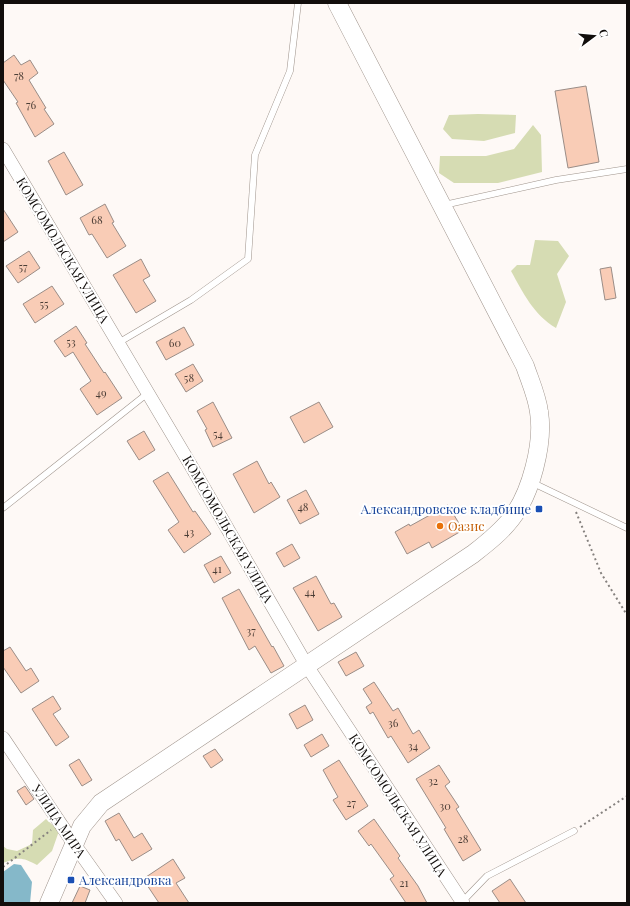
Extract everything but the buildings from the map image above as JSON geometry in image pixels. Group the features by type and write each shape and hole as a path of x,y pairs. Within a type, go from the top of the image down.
{"main road":[{"path":"49,903 82,826 101,803 473,554 497,534 512,518 522,500 529,482 538,453 540,413 525,366 337,3"}],"street":[{"name":"КОМСОМОЛЬСКАЯ УЛИЦА","path":"5,157 118,343 307,666 462,903"},
{"name":"УЛИЦА МИРА","path":"3,738 74,844 116,903"}],"lane":[{"path":"118,343 190,300 248,259 255,155 290,71 298,3"},
{"path":"442,206 556,180 627,169"},
{"path":"3,508 148,394"},
{"path":"529,482 572,504 627,528"},
{"path":"462,903 487,876 574,831"}],"path":[{"path":"572,504 601,573 627,615"},
{"path":"574,831 627,796"},
{"path":"3,867 60,823"}],"green space":[{"path":"449,115 516,115 515,133 484,141 452,139 443,129"},
{"path":"533,125 541,135 542,172 498,183 454,183 439,173 440,156 486,156 514,149"},
{"path":"535,240 558,241 569,256 557,274 566,302 556,328 541,317 535,310 511,271 517,265 530,265"},
{"path":"46,819 59,831 52,851 37,865 24,859 3,863 3,846 7,849 17,851 32,844 33,830"}],"water":[{"path":"14,864 21,865 32,882 30,903 3,903 3,872"}],"place":[{"name":"Александровское кладбище","path":"539,509"},
{"name":"Оазис","path":"440,526"},
{"name":"Александровка","path":"71,880"}]}
